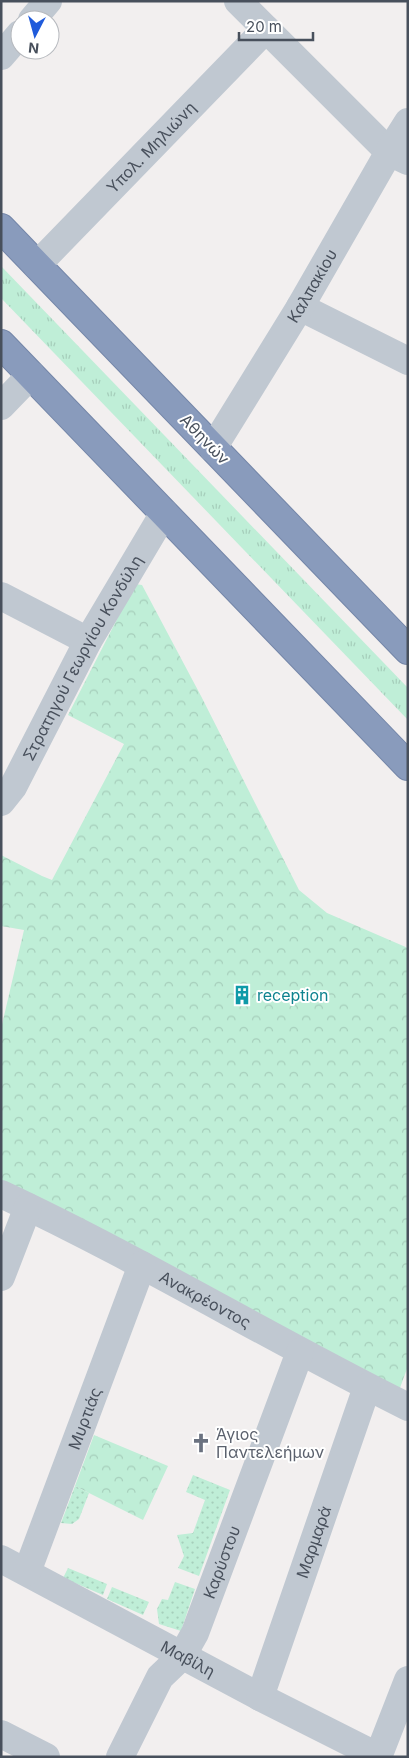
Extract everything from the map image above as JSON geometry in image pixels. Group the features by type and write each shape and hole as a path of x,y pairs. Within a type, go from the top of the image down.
{"highway":[{"name":"Αθηνών","path":"1,228 408,650"},
{"path":"1,344 408,766"}],"street":[{"path":"238,1 398,157"},
{"name":"Υπολ. Μηλιώνη","path":"37,265 266,29"},
{"path":"1,56 10,46"},
{"name":"Καλπακίου","path":"213,448 300,307 398,157 408,122"},
{"path":"300,307 408,361"},
{"path":"1,406 31,375"},
{"name":"Στρατηγού Γεωργίου Κονδύλη","path":"1,802 13,787 88,641 164,513"},
{"path":"1,596 88,641"},
{"name":"Ανακρέοντος","path":"1,1194 142,1266 300,1352 408,1407"},
{"path":"1,1277 28,1207"},
{"name":"Μυρτιάς","path":"27,1572 142,1266"},
{"name":"Καρύστου","path":"120,1757 160,1677 182,1656 195,1633 300,1352"},
{"name":"Μαρμαρά","path":"260,1696 367,1387"},
{"name":"Μαβίλη","path":"1,1559 182,1656 379,1757"},
{"path":"379,1757 408,1680"},
{"path":"1,1734 46,1757"}],"green space":[{"path":"1,266 408,688 408,720 1,298"},
{"path":"135,584 142,585 201,696 299,890 327,913 408,948 408,1366 397,1396 1,1187 1,1029 24,930 1,926 1,855 52,880 124,744 68,715"},
{"path":"94,1435 168,1466 143,1520 75,1486"},
{"path":"193,1475 230,1490 199,1576 178,1568 184,1556 177,1535 193,1533 205,1500 186,1492"},
{"path":"75,1486 89,1493 79,1519 72,1524 61,1523"},
{"path":"68,1568 107,1584 103,1595 63,1578"},
{"path":"175,1582 195,1589 181,1631 159,1624 157,1609 162,1599 168,1600"},
{"path":"112,1587 149,1602 143,1615 107,1599"}],"place":[{"name":"reception","path":"242,995"},
{"name":"Άγιος Παντελεήμων","path":"201,1443"}]}
